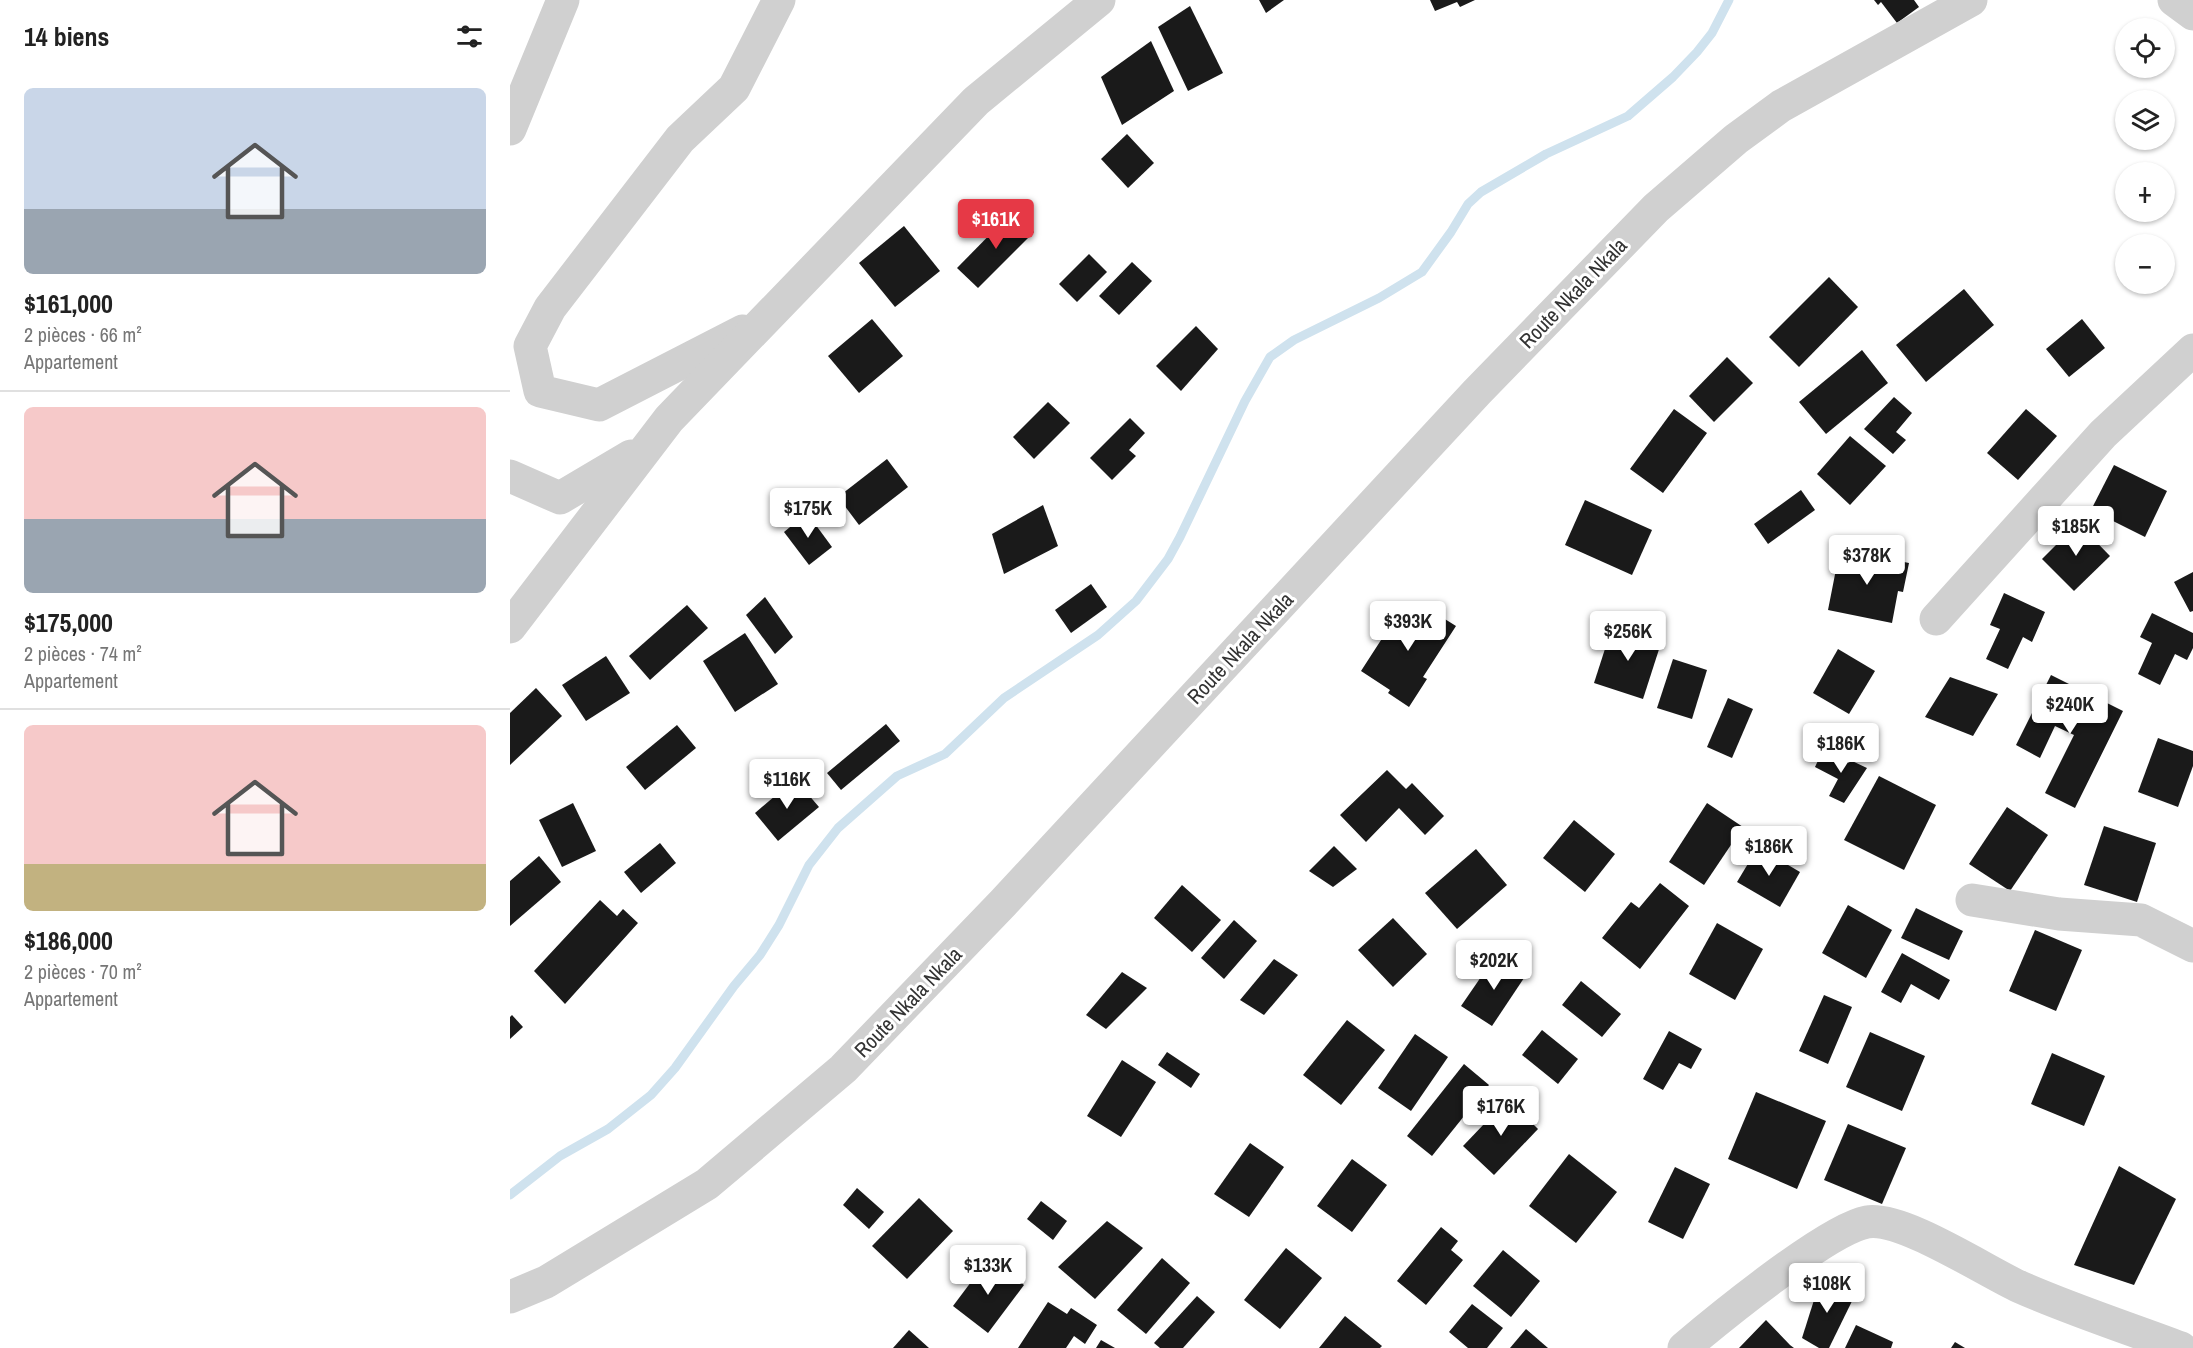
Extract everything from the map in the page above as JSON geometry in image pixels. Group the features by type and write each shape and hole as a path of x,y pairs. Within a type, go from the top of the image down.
{"street":[{"path":"510,129 563,0"},
{"path":"766,319 599,405 540,391 530,346 550,308 680,139 734,88 779,0"},
{"path":"510,627 669,419 976,101 1099,0"},
{"name":"Route Nkala Nkala","path":"510,1297 546,1282 707,1184 843,1070 1003,903 1477,392 1656,208 1736,139 1781,106 1971,0"},
{"path":"2174,0 2193,14"},
{"path":"1936,619 2103,434 2193,350"},
{"path":"510,476 560,498 648,446"},
{"path":"1972,900 2059,914 2141,920 2193,946"},
{"path":"1684,1348 1809,1253 1841,1233 1867,1222 1896,1225 2021,1287 2181,1348"}],"building":[{"path":"1259,0 1284,0 1266,13"},
{"path":"1430,0 1475,0 1460,7 1457,2 1435,11"},
{"path":"1874,0 1914,0 1919,7 1897,23 1881,2 1878,5"},
{"path":"1190,6 1223,73 1188,91 1158,27"},
{"path":"1151,41 1174,91 1122,125 1101,77"},
{"path":"1127,134 1154,163 1128,188 1101,159"},
{"path":"1013,211 1034,232 978,288 957,268"},
{"path":"904,226 940,271 895,307 859,263"},
{"path":"1089,254 1107,272 1077,302 1059,284"},
{"path":"1132,262 1152,281 1119,315 1099,296"},
{"path":"1829,277 1858,307 1799,367 1769,337"},
{"path":"1964,289 1994,325 1926,382 1896,345"},
{"path":"872,319 903,356 859,393 828,356"},
{"path":"2082,319 2105,348 2069,377 2046,349"},
{"path":"1196,326 1218,349 1181,391 1156,366"},
{"path":"1862,350 1888,383 1826,434 1799,402"},
{"path":"1727,357 1753,383 1714,422 1689,396"},
{"path":"1894,397 1912,413 1896,432 1906,440 1893,454 1864,429"},
{"path":"1048,402 1070,423 1034,459 1013,437"},
{"path":"1674,409 1707,433 1663,493 1630,469"},
{"path":"2026,409 2057,436 2018,480 1987,453"},
{"path":"1130,418 1145,433 1129,450 1136,456 1112,480 1090,458"},
{"path":"1850,436 1886,466 1850,505 1817,474"},
{"path":"887,459 908,487 859,525 838,497"},
{"path":"2114,465 2167,491 2145,537 2091,510"},
{"path":"1801,490 1815,510 1768,544 1754,524"},
{"path":"1585,500 1652,530 1632,575 1565,545"},
{"path":"1043,505 1058,546 1004,574 992,534"},
{"path":"807,513 832,547 809,565 784,532"},
{"path":"2078,523 2110,556 2074,591 2042,559"},
{"path":"1840,549 1909,563 1903,592 1898,591 1892,623 1828,610"},
{"path":"2193,572 2193,611 2190,612 2174,582"},
{"path":"1091,584 1107,607 1071,633 1055,610"},
{"path":"2004,593 2045,612 2032,642 2023,637 2008,669 1986,659 2000,629 1990,625"},
{"path":"765,597 793,637 775,654 746,615"},
{"path":"1416,601 1456,626 1423,677 1427,679 1409,707 1388,693 1390,690 1361,671 1403,606 1411,610"},
{"path":"687,605 708,628 650,680 629,656"},
{"path":"2152,613 2193,633 2193,648 2187,660 2175,654 2160,685 2138,674 2152,643 2140,637"},
{"path":"1613,624 1662,640 1643,699 1594,683"},
{"path":"745,633 778,684 735,712 703,661"},
{"path":"1838,649 1875,671 1849,714 1813,693"},
{"path":"606,656 630,693 586,721 562,685"},
{"path":"1673,659 1707,670 1692,719 1657,708"},
{"path":"2051,675 2123,711 2075,808 2045,793 2074,735 2055,726 2040,758 2016,745"},
{"path":"1950,677 1998,694 1973,736 1925,717"},
{"path":"536,688 562,716 510,765 510,713"},
{"path":"1728,698 1753,709 1732,758 1707,747"},
{"path":"886,724 900,741 841,790 827,773"},
{"path":"677,725 696,748 645,790 626,767"},
{"path":"2158,738 2193,751 2193,766 2178,807 2138,792"},
{"path":"1823,750 1849,763 1850,760 1867,768 1844,803 1829,796 1838,779 1815,767"},
{"path":"1387,770 1406,789 1412,783 1444,816 1425,835 1399,808 1366,842 1340,815"},
{"path":"1879,776 1936,805 1904,870 1844,840"},
{"path":"795,779 819,807 778,841 755,813"},
{"path":"573,803 596,851 562,867 539,820"},
{"path":"1707,803 1743,827 1704,885 1669,862"},
{"path":"2007,807 2048,835 2010,891 1969,864"},
{"path":"1574,820 1615,854 1585,892 1543,858"},
{"path":"2104,826 2156,843 2137,902 2084,885"},
{"path":"660,843 676,863 641,893 624,872"},
{"path":"1334,846 1357,869 1333,887 1309,871"},
{"path":"1758,847 1800,872 1780,907 1737,882"},
{"path":"1476,849 1507,885 1457,929 1425,893"},
{"path":"539,856 561,882 510,926 510,881"},
{"path":"1660,883 1689,906 1640,969 1602,938 1631,902 1639,908"},
{"path":"1182,885 1221,920 1192,952 1154,918"},
{"path":"600,900 617,916 623,909 638,923 565,1004 534,971"},
{"path":"1848,905 1892,930 1866,978 1822,953"},
{"path":"1916,908 1963,931 1949,960 1901,938"},
{"path":"1393,918 1427,954 1393,987 1358,950"},
{"path":"1234,920 1257,941 1224,979 1201,958"},
{"path":"1717,923 1763,949 1735,1000 1689,974"},
{"path":"2035,930 2082,950 2056,1011 2009,991"},
{"path":"1902,953 1950,980 1939,1000 1911,984 1901,1003 1881,992"},
{"path":"1496,955 1526,975 1492,1026 1461,1006"},
{"path":"1274,959 1298,975 1264,1015 1240,1000"},
{"path":"1122,972 1147,988 1106,1029 1086,1015"},
{"path":"1581,981 1621,1014 1602,1037 1562,1005"},
{"path":"1824,995 1852,1007 1828,1064 1799,1051"},
{"path":"512,1015 523,1027 510,1039 510,1017"},
{"path":"1347,1020 1385,1050 1341,1105 1303,1075"},
{"path":"1542,1030 1578,1059 1558,1084 1522,1055"},
{"path":"1669,1031 1702,1049 1691,1069 1679,1063 1663,1090 1643,1079"},
{"path":"1870,1032 1925,1056 1902,1111 1846,1087"},
{"path":"1415,1034 1448,1057 1411,1111 1378,1088"},
{"path":"1167,1052 1200,1074 1191,1088 1158,1065"},
{"path":"2052,1053 2105,1076 2084,1126 2031,1104"},
{"path":"1122,1060 1156,1082 1121,1137 1087,1116"},
{"path":"1464,1064 1489,1085 1432,1156 1407,1136"},
{"path":"1756,1092 1826,1121 1797,1189 1728,1159"},
{"path":"1508,1099 1538,1129 1494,1175 1463,1146"},
{"path":"1848,1124 1906,1148 1882,1204 1824,1180"},
{"path":"1250,1143 1284,1167 1249,1217 1214,1194"},
{"path":"1569,1154 1617,1192 1576,1243 1529,1206"},
{"path":"1352,1159 1387,1185 1352,1232 1317,1206"},
{"path":"2119,1166 2176,1199 2134,1285 2074,1265"},
{"path":"1675,1167 1710,1184 1683,1239 1648,1222"},
{"path":"857,1188 884,1212 869,1229 843,1205"},
{"path":"919,1198 953,1231 907,1279 872,1246"},
{"path":"1041,1201 1067,1221 1053,1240 1027,1219"},
{"path":"1107,1221 1143,1248 1095,1299 1058,1267"},
{"path":"1441,1227 1458,1241 1451,1250 1463,1260 1426,1305 1397,1281"},
{"path":"1286,1248 1322,1278 1280,1329 1244,1300"},
{"path":"1503,1250 1540,1281 1511,1317 1473,1286"},
{"path":"989,1258 1024,1285 988,1333 953,1306"},
{"path":"1162,1258 1190,1283 1146,1334 1117,1310"},
{"path":"1820,1281 1856,1293 1829,1348 1819,1348 1802,1338"},
{"path":"1197,1296 1215,1312 1183,1348 1160,1348 1154,1343"},
{"path":"1048,1302 1067,1314 1071,1308 1097,1325 1085,1344 1074,1336 1066,1348 1018,1348"},
{"path":"1472,1304 1503,1328 1487,1348 1468,1348 1449,1332"},
{"path":"1345,1316 1382,1346 1380,1348 1319,1348"},
{"path":"1766,1320 1790,1345 1794,1348 1739,1348"},
{"path":"1856,1325 1893,1342 1891,1348 1845,1348"},
{"path":"1526,1329 1548,1348 1510,1348"},
{"path":"909,1330 929,1348 893,1348"},
{"path":"1101,1340 1115,1348 1096,1348"},
{"path":"1955,1342 1965,1348 1951,1348"}],"waterway":[{"path":"510,1195 560,1156 608,1129 651,1095 675,1068 734,986 760,955 779,925 809,865 838,828 897,776 945,754 1004,698 1098,635 1136,601 1168,559 1245,401 1270,357 1294,340 1379,298 1422,272 1468,204 1481,192 1546,154 1628,116 1673,77 1697,52 1712,33 1729,0"}]}
